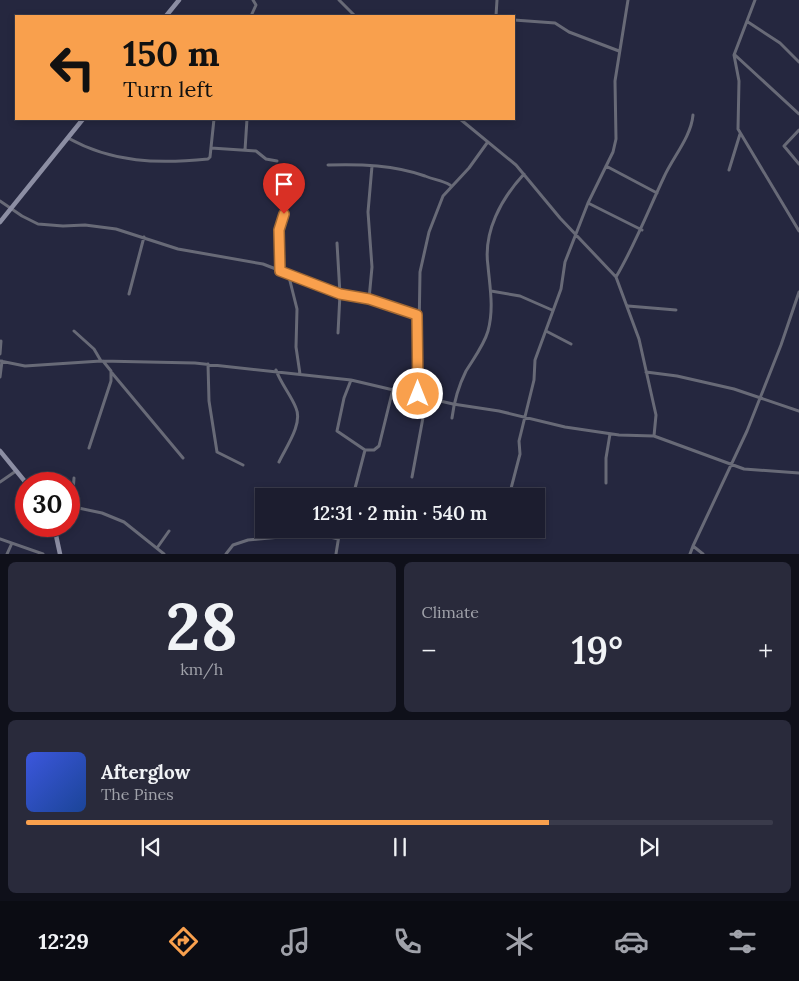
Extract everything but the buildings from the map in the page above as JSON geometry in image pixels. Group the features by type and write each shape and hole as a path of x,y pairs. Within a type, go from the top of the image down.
{"main road":[{"path":"167,15 179,0"},
{"path":"0,222 82,120"},
{"path":"0,451 16,470"},
{"path":"56,537 60,554"}],"street":[{"path":"251,15 256,5 253,0"},
{"path":"339,0 354,15"},
{"path":"496,15 497,0"},
{"path":"511,488 520,454 519,441 534,380 535,360 561,289 565,262 575,233 615,143 614,96 619,51 628,0"},
{"path":"755,0 734,54 738,81 737,116 740,133 761,164 799,231"},
{"path":"515,20 555,23 570,32 619,51"},
{"path":"748,22 780,43 799,62"},
{"path":"734,54 799,114"},
{"path":"616,277 642,230 677,151 692,128 693,116"},
{"path":"67,138 102,154 138,162 169,163 208,159 210,157 214,120"},
{"path":"246,150 247,120"},
{"path":"461,120 524,174 616,277 639,340 656,415 654,436"},
{"path":"799,130 784,146 799,164"},
{"path":"729,170 740,133"},
{"path":"418,394 417,315 419,314 420,272 429,232 438,204 450,185 469,168 487,142"},
{"path":"211,148 256,151 266,159 278,161"},
{"path":"328,165 372,166 415,172 450,185"},
{"path":"369,299 372,267 368,212 372,166"},
{"path":"606,166 657,193"},
{"path":"452,418 454,404 464,375 488,330 491,291 486,252 489,230 506,197 524,174"},
{"path":"280,271 279,230 287,199"},
{"path":"0,201 30,221 46,226 98,226 168,246 248,261 288,273 340,294 369,299 417,315"},
{"path":"588,203 642,230"},
{"path":"128,294 144,238"},
{"path":"337,243 340,294 338,333"},
{"path":"288,273 297,309 296,347 300,374"},
{"path":"491,291 520,296 553,310"},
{"path":"690,554 733,465 781,345 799,292"},
{"path":"628,306 676,310"},
{"path":"74,331 94,349 183,458"},
{"path":"546,331 571,344"},
{"path":"0,354 1,341"},
{"path":"0,377 1,361 24,366 102,361 208,364 276,370 351,380 427,396 454,404 499,410 565,427 610,434 654,436 744,469 799,474"},
{"path":"208,364 209,401 217,452 243,465"},
{"path":"276,370 296,408 298,417 297,425 279,462"},
{"path":"646,372 677,376 734,389 799,411"},
{"path":"89,448 108,392 112,373"},
{"path":"351,380 344,398 337,431 365,450 374,450 379,446 393,389"},
{"path":"412,477 427,396"},
{"path":"606,483 606,458 610,434"},
{"path":"355,488 365,450"},
{"path":"0,482 16,470"},
{"path":"80,508 102,513 124,522 135,528 164,553"},
{"path":"157,548 169,531"},
{"path":"226,554 233,545 248,540 291,536 307,531 338,539 336,554"},
{"path":"0,539 43,554"},
{"path":"8,554 12,543"},
{"path":"693,546 704,554"}],"route":[{"path":"284,214 278,239 280,271 340,294 369,299 414,316 417,315 418,394"}]}
